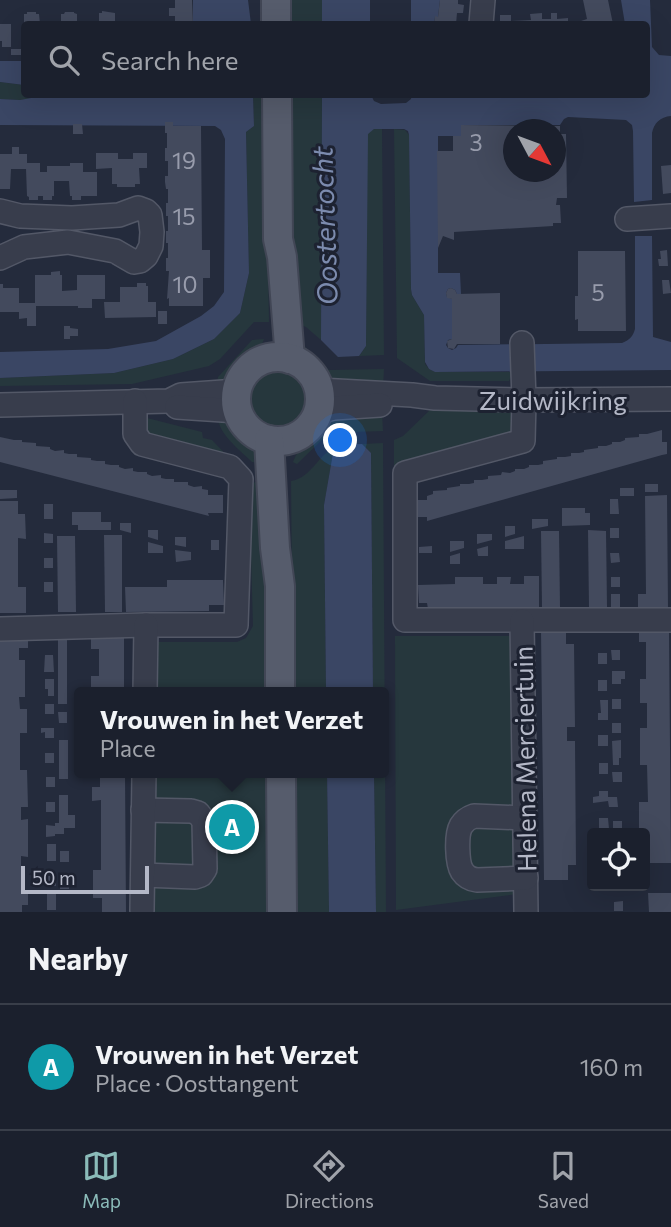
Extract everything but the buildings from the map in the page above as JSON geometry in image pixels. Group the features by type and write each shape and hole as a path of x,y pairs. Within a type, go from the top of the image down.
{"main road":[{"path":"276,98 278,239 273,258 271,320 279,359"},
{"path":"279,359 303,365 312,374 326,400 304,433 281,440 254,435 245,426 237,401 243,375 253,365 279,359"},
{"path":"280,687 280,586 286,548 288,467 281,440"},
{"path":"281,778 282,912"}],"street":[{"path":"481,21 483,0"},
{"path":"0,211 20,216 72,218 119,215 138,208 149,215 152,232 151,246 140,261 134,262 115,251 68,242 24,247 0,258"},
{"path":"627,219 665,217"},
{"path":"522,343 524,400"},
{"name":"Zuidwijkring","path":"326,400 370,399 411,404 435,398 671,399"},
{"name":"Helena Merciertuin","path":"524,400 523,441 405,473 405,620 671,620"},
{"path":"0,629 236,625 241,479 230,467 142,443 135,434 135,401"},
{"path":"0,405 169,401 177,407 237,401"},
{"name":"Helena Merciertuin","path":"522,621 526,895"},
{"path":"145,687 146,625"},
{"path":"142,910 144,778"},
{"path":"143,875 201,875 205,869 206,853 204,821 198,813 144,810"},
{"path":"524,818 468,818 459,832 458,848 459,865 463,874 470,879 526,895"}],"shaded area":[{"path":"286,0 322,0 322,21 286,21"},
{"path":"0,82 21,85 21,98 33,98 20,100 0,99"},
{"path":"253,98 265,98 269,322 254,322 220,359 209,366 132,384 0,386 0,378 114,373 173,359 214,339 240,313 249,273 246,132 254,126"},
{"path":"287,98 322,98 321,340 306,327 293,322"},
{"path":"374,129 382,129 384,355 359,356 366,346 367,139 368,133"},
{"path":"394,129 405,130 409,135 411,289 424,315 425,364 435,372 513,372 509,381 430,381 397,358"},
{"path":"264,339 258,355 234,379 227,384 217,383 218,377 252,340"},
{"path":"298,340 329,370 384,369 383,388 324,380 301,358"},
{"path":"278,372 289,374 302,385 307,401 305,412 294,425 278,430 267,428 254,417 249,401 251,390 262,377"},
{"path":"430,410 519,411 518,433 394,479 394,440 403,436"},
{"path":"382,412 383,431 329,433 297,464 293,462 303,445 324,421"},
{"path":"218,417 227,419 257,445 257,463 252,462 231,442 222,430"},
{"path":"147,418 202,432 203,438 212,440 232,461 146,434"},
{"path":"383,443 385,687 373,687 371,453 362,444"},
{"path":"341,445 333,454 324,505 326,687 293,687 291,481 305,475 334,448"},
{"path":"262,480 272,687 152,687 151,642 237,642 246,638 253,626 249,487"},
{"path":"395,636 514,636 517,894 396,910"},
{"path":"152,778 273,778 276,912 153,912"},
{"path":"294,778 327,778 329,912 296,912"},
{"path":"374,778 385,778 386,912 376,912"}],"water":[{"path":"193,0 248,0 251,21 193,21"},
{"path":"322,0 370,0 370,21 322,21"},
{"path":"411,0 440,0 438,17 435,17 434,21 411,21"},
{"name":"Oostertocht","path":"621,0 650,0 652,47 659,55 671,56 671,116 658,121 652,133 652,200 634,202 633,131 632,125 626,120 568,117 503,119 503,125 461,125 461,136 438,136 438,273 460,273 461,294 451,288 446,293 447,297 452,299 452,339 448,340 446,345 452,350 458,345 622,343 631,338 635,329 635,236 652,236 653,337 671,342 671,370 435,372 429,369 425,362 424,315 411,289 409,135 404,129 374,129 368,134 366,346 359,356 338,357 321,340 322,98 372,98 381,104 406,103 411,98 650,98 650,21 624,21"},
{"path":"0,61 21,61 21,85 0,82"},
{"path":"253,98 254,126 246,132 249,273 240,313 214,339 173,359 114,373 0,378 0,352 108,349 156,341 201,316 214,306 224,292 225,139 221,130 215,126 0,125 0,99"},
{"path":"362,444 371,453 373,687 326,687 324,505 333,453 341,445"},
{"path":"327,778 374,778 376,912 329,912"}],"place":[{"name":"Vrouwen in het Verzet","path":"232,827"}]}
